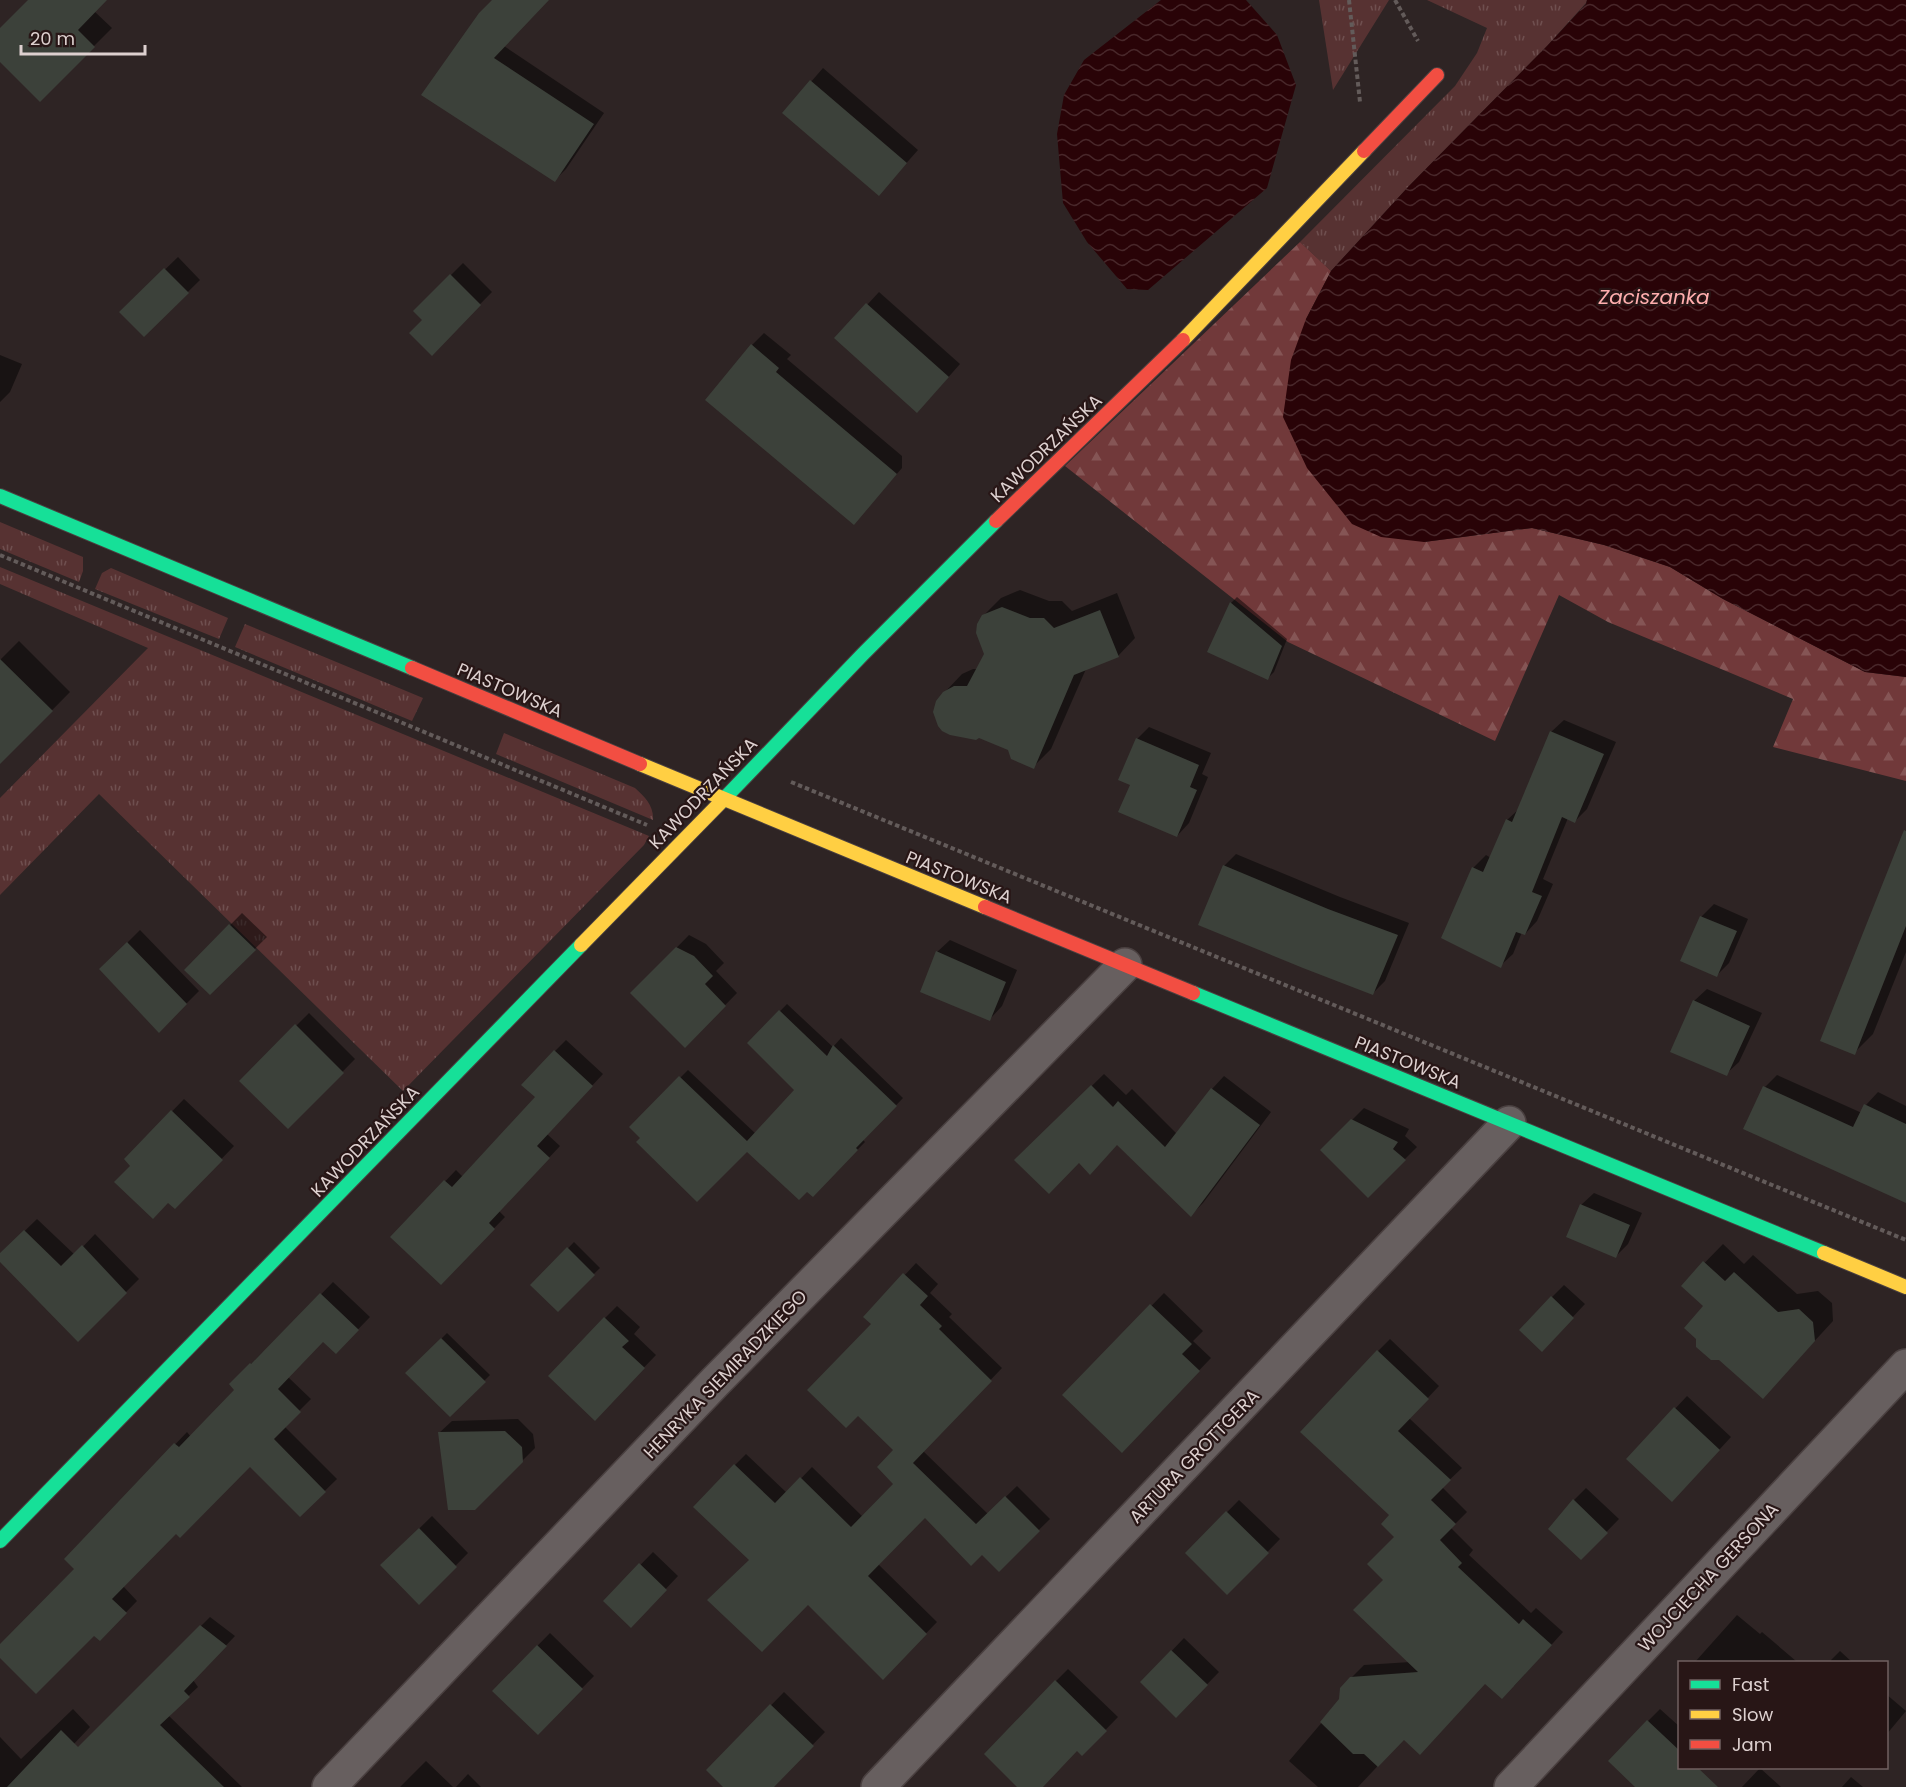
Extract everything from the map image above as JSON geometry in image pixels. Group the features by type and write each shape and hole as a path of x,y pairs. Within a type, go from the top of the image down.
{"street":[{"name":"KAWODRZAŃSKA","path":"0,1541 863,654 1041,477 1197,327 1437,75"},
{"name":"PIASTOWSKA","path":"0,496 724,799 1906,1287"},
{"name":"HENRYKA SIEMIRADZKIEGO","path":"329,1787 715,1382 1125,965"},
{"name":"ARTURA GROTTGERA","path":"878,1787 1509,1123"},
{"name":"WOJCIECHA GERSONA","path":"1511,1787 1906,1366"}],"path":[{"path":"1349,0 1365,150"},
{"path":"1395,0 1437,75"},
{"path":"0,555 684,840"},
{"path":"754,766 1906,1240"}],"green space":[{"path":"1319,0 1389,0 1333,90"},
{"path":"1427,0 1587,0 1547,46 1408,187 1331,271 1300,242 1455,86 1477,53 1487,28"},
{"path":"1300,242 1331,271 1306,319 1424,542 1532,528 1604,545 1670,567 1723,599 1865,672 1906,677 1906,781 1773,747 1793,699 1608,622 1559,595 1495,741 1288,642 1065,466"},
{"path":"0,522 83,557 83,571 79,582 0,549"},
{"path":"0,567 649,836 644,845 403,1091 99,794 0,895 0,798 148,648 0,584"},
{"path":"111,568 228,618 219,639 95,589 102,573"},
{"path":"245,624 423,698 412,721 235,647"},
{"path":"504,733 635,788 650,806 653,820 496,754"}],"water":[{"path":"1161,0 1246,0 1277,35 1296,85 1267,188 1148,290 1127,289 1087,242 1063,203 1057,134 1064,95 1084,60"},
{"name":"Zaciszanka","path":"1587,0 1906,0 1906,677 1865,672 1723,599 1670,567 1604,545 1532,528 1424,542 1381,537 1352,524 1307,468 1283,417 1291,360 1306,319 1331,271 1408,187 1547,46 1586,4"}],"building":[{"path":"28,0 107,0 78,30 95,47 40,102 0,62 0,28"},
{"path":"492,0 549,0 494,58 594,124 555,182 421,95 479,13"},
{"path":"810,80 907,163 879,196 782,113"},
{"path":"164,268 189,293 144,337 119,312"},
{"path":"450,274 481,305 432,356 409,333 422,320 413,311"},
{"path":"866,303 949,377 917,413 834,338"},
{"path":"751,344 779,368 776,372 897,474 854,525 705,400"},
{"path":"1230,602 1282,646 1268,680 1207,652"},
{"path":"1002,607 1030,618 1044,618 1054,628 1100,610 1119,657 1074,675 1034,769 1011,759 1008,750 979,738 976,740 950,735 942,731 933,712 936,701 943,692 954,686 967,686 984,654 976,633 977,624 982,615"},
{"path":"0,659 53,711 0,764"},
{"path":"1550,731 1604,754 1575,823 1562,817 1532,892 1542,896 1525,935 1516,932 1501,968 1441,938 1472,867 1483,872 1506,819 1512,822"},
{"path":"1136,738 1199,765 1190,787 1197,790 1177,837 1118,812 1130,785 1118,780"},
{"path":"1904,830 1906,831 1906,926 1855,1055 1820,1041"},
{"path":"1223,865 1328,909 1398,935 1373,995 1198,925"},
{"path":"1700,916 1737,931 1717,977 1680,961"},
{"path":"229,924 256,950 210,995 184,970"},
{"path":"127,942 187,1004 159,1033 99,969"},
{"path":"676,947 694,956 713,976 705,984 726,1006 685,1048 630,993"},
{"path":"936,951 1006,982 990,1021 920,992"},
{"path":"1693,1000 1750,1026 1727,1076 1670,1052"},
{"path":"779,1010 827,1056 833,1045 897,1106 813,1197 807,1192 799,1200 747,1152 697,1202 636,1142 640,1138 629,1127 679,1076 747,1141 794,1090 747,1043"},
{"path":"295,1024 344,1073 288,1129 239,1081"},
{"path":"554,1050 593,1086 537,1146 550,1158 489,1223 495,1229 441,1285 390,1237 444,1180 452,1187 535,1097 521,1085"},
{"path":"1091,1085 1113,1107 1118,1101 1165,1147 1211,1088 1260,1125 1191,1217 1117,1145 1090,1175 1079,1163 1049,1194 1014,1160"},
{"path":"1763,1086 1853,1127 1864,1104 1906,1124 1906,1203 1743,1129"},
{"path":"171,1110 223,1160 175,1209 168,1203 153,1219 114,1182 130,1166 124,1159"},
{"path":"1351,1119 1398,1142 1393,1149 1406,1160 1368,1198 1320,1150"},
{"path":"1580,1204 1630,1225 1616,1258 1566,1237"},
{"path":"24,1230 61,1266 82,1245 127,1293 78,1342 0,1262 0,1253"},
{"path":"567,1247 595,1275 558,1312 530,1285"},
{"path":"1703,1261 1725,1281 1734,1272 1778,1312 1799,1309 1813,1322 1815,1341 1763,1399 1719,1360 1711,1360 1696,1347 1696,1339 1684,1328 1703,1306 1681,1286"},
{"path":"903,1273 928,1296 920,1305 942,1326 939,1329 992,1381 913,1463 976,1524 1005,1496 1040,1531 999,1572 982,1555 971,1566 925,1518 868,1576 927,1634 883,1680 808,1605 762,1652 707,1600 749,1560 693,1507 734,1464 775,1503 800,1477 851,1527 893,1484 877,1467 893,1450 858,1416 846,1428 807,1390 871,1324 863,1317"},
{"path":"320,1293 359,1330 336,1354 323,1342 278,1389 301,1412 274,1439 326,1492 300,1517 250,1467 180,1538 176,1534 112,1599 127,1613 100,1641 94,1636 36,1694 0,1658 0,1644 74,1569 64,1559 174,1443 179,1447 234,1390 229,1384"},
{"path":"1551,1296 1574,1318 1542,1352 1519,1330"},
{"path":"1150,1304 1192,1344 1182,1354 1200,1371 1122,1453 1062,1395"},
{"path":"604,1317 629,1341 622,1347 645,1368 595,1421 548,1376"},
{"path":"441,1338 486,1382 450,1417 405,1373"},
{"path":"1377,1350 1429,1399 1398,1431 1451,1480 1431,1500 1456,1524 1440,1540 1462,1563 1458,1567 1519,1624 1523,1619 1552,1645 1502,1699 1485,1684 1420,1755 1404,1740 1378,1767 1364,1754 1353,1754 1320,1722 1339,1699 1340,1688 1350,1677 1418,1672 1353,1610 1383,1580 1367,1564 1394,1537 1381,1524 1389,1515 1300,1432"},
{"path":"1674,1407 1720,1450 1672,1502 1626,1459"},
{"path":"505,1431 522,1447 523,1462 475,1510 448,1510 438,1432"},
{"path":"1573,1499 1608,1533 1581,1560 1548,1529"},
{"path":"1226,1511 1269,1553 1227,1595 1185,1553"},
{"path":"419,1528 457,1567 419,1605 380,1565"},
{"path":"639,1563 667,1590 631,1628 603,1601"},
{"path":"200,1625 227,1646 184,1691 190,1697 160,1725 224,1787 7,1787 61,1730 78,1747"},
{"path":"537,1645 583,1689 538,1735 492,1691"},
{"path":"1171,1650 1208,1685 1176,1718 1140,1682"},
{"path":"1055,1680 1107,1731 1082,1756 1077,1751 1043,1787 1017,1787 984,1754"},
{"path":"770,1704 814,1746 774,1787 723,1787 706,1770"},
{"path":"1647,1720 1678,1749 1678,1769 1699,1769 1718,1787 1635,1787 1608,1761"}],"traffic: fast":[{"path":"0,496 412,668"},
{"path":"720,803 863,654 996,521"},
{"path":"0,1541 581,945"},
{"path":"1193,993 1824,1253"}],"traffic: slow":[{"path":"1183,340 1364,151"},
{"path":"640,764 985,907"},
{"path":"581,945 720,803"},
{"path":"1824,1253 1906,1287"}],"traffic: jam":[{"path":"1364,151 1437,75"},
{"path":"996,521 1183,340"},
{"path":"412,668 640,764"},
{"path":"985,907 1193,993"}]}
